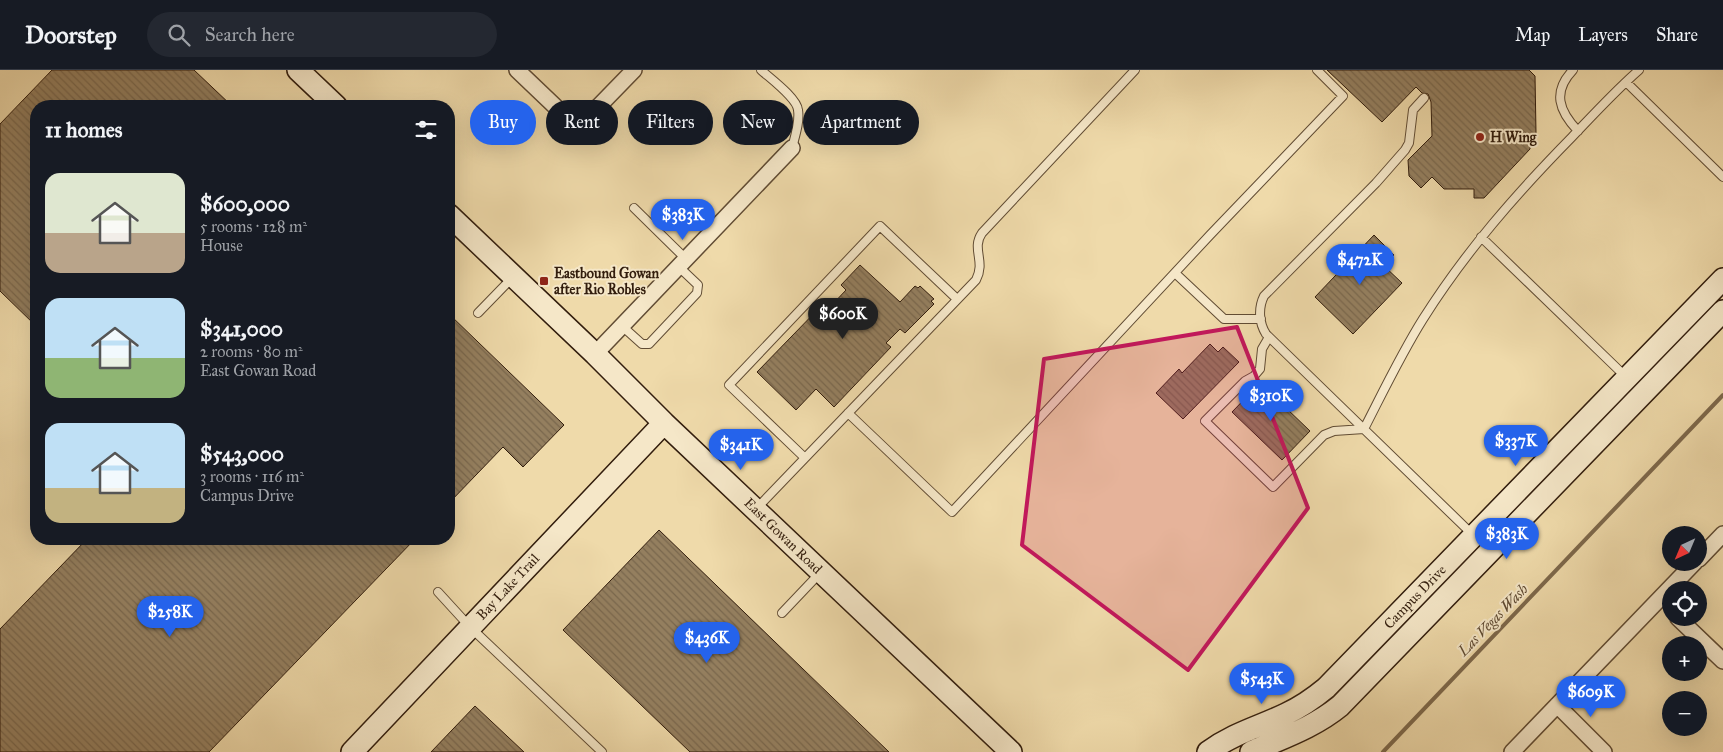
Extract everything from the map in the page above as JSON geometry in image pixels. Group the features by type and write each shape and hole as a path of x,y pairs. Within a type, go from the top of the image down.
{"street":[{"path":"298,70 330,100"},
{"path":"517,70 561,112 572,116 585,114 598,107 634,70"},
{"path":"595,354 792,148"},
{"name":"East Gowan Road","path":"455,220 664,423 1011,752"},
{"name":"Campus Drive","path":"1208,752 1241,732 1297,708 1326,688 1723,279"},
{"name":"Campus Drive","path":"1251,752 1302,731 1324,719 1340,706 1723,311"},
{"path":"1627,378 1643,394"},
{"name":"Bay Lake Trail","path":"352,752 664,423"},
{"path":"1708,550 1723,534"},
{"path":"1474,536 1490,552"},
{"path":"1512,752 1687,571"},
{"path":"1686,626 1723,661"},
{"path":"1558,705 1604,752"}],"lane":[{"path":"761,70 793,99 798,107 799,116 792,148"},
{"path":"755,510 976,280 980,261 977,246 982,233 1135,70"},
{"path":"848,413 952,512 1288,152 1344,96 1317,70"},
{"path":"1573,70 1562,86 1560,104 1564,114 1578,131"},
{"path":"1364,429 1423,319 1481,236 1511,200 1639,70"},
{"path":"1626,82 1723,177"},
{"path":"1424,98 1413,110 1408,147 1376,183 1268,293 1261,305 1261,319 1263,330 1269,337 1474,536"},
{"path":"622,326 642,344 649,344 697,293 698,285 682,263 634,208"},
{"path":"805,458 729,385 880,226 957,299"},
{"path":"1481,236 1627,378"},
{"path":"1175,273 1224,319 1261,319"},
{"path":"478,312 513,276"},
{"path":"1269,337 1263,345 1261,365 1257,373 1245,381 1206,421 1273,487 1324,435 1330,432 1364,429"},
{"path":"782,613 821,572"},
{"path":"438,592 470,627 602,752"}],"highlighted area":[{"path":"1237,327 1308,508 1188,670 1022,545 1044,359"}],"building":[{"path":"52,70 194,70 226,100 30,100 30,320 0,291 0,124"},
{"name":"H Wing","path":"1327,70 1529,70 1535,76 1536,133 1530,139 1530,149 1484,198 1474,198 1474,189 1444,189 1432,177 1421,188 1409,176 1408,160 1432,136 1431,102 1428,94 1422,93 1416,87 1382,122"},
{"path":"1374,235 1394,255 1383,265 1402,283 1353,334 1315,297"},
{"path":"860,265 900,302 915,286 918,288 920,286 934,299 931,301 934,304 905,333 900,329 886,343 891,347 834,407 816,389 796,410 757,372 826,301 831,306 846,290 841,285"},
{"path":"455,320 564,425 523,467 503,447 455,497"},
{"path":"1210,344 1218,352 1223,347 1239,362 1183,419 1156,393 1179,369 1182,373"},
{"path":"1260,383 1310,431 1282,460 1232,412"},
{"path":"659,530 889,752 690,752 563,630"},
{"path":"81,545 409,545 209,752 0,752 0,629"},
{"path":"475,706 524,752 431,752"}],"waterway":[{"name":"Las Vegas Wash","path":"1383,752 1723,395"}],"place":[{"name":"H Wing","path":"1480,137"},
{"name":"Eastbound Gowan after Rio Robles","path":"544,281"}]}
